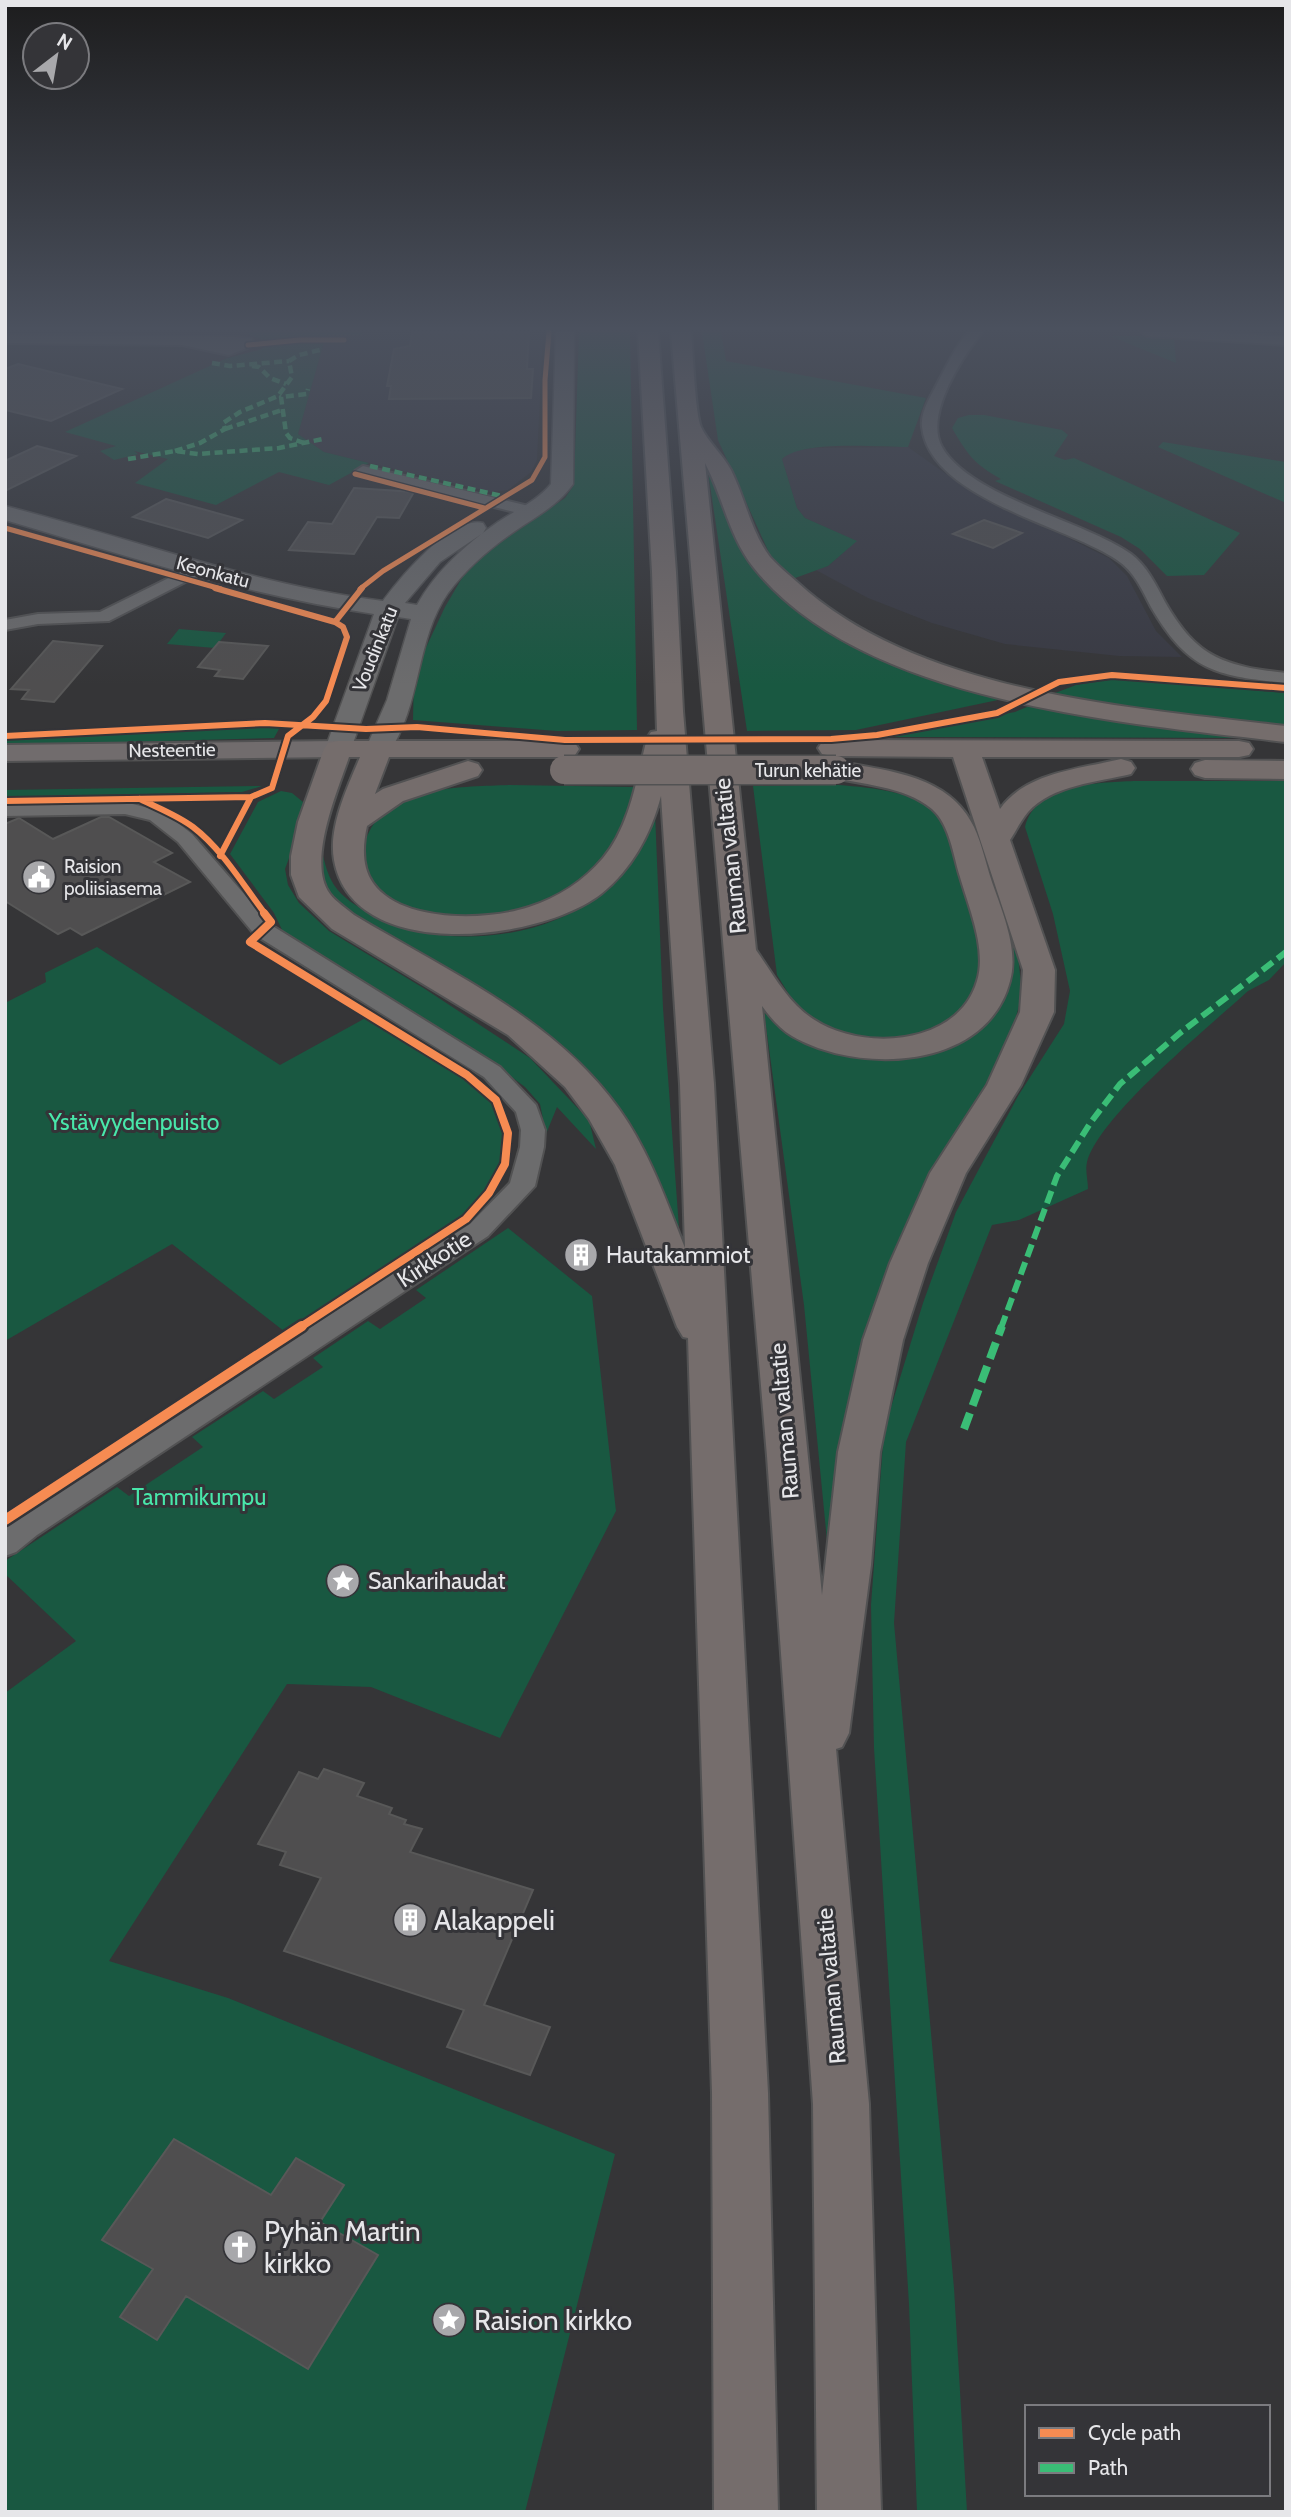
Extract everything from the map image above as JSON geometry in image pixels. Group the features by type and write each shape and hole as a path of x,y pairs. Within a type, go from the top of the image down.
{"highway":[{"path":"656,449 669,711 697,1084 740,2093 746,2512"},
{"name":"Rauman valtatie","path":"691,449 788,1456 841,2104 849,2512"},
{"path":"706,449 720,470 761,561 784,588 812,610 847,631 924,666 1009,693 1124,714 1286,734"},
{"path":"373,759 354,821 348,859 367,895 390,911 422,922 458,926 492,925 539,915 592,887 621,856 638,823 669,711"},
{"name":"Turun kehätie","path":"334,760 969,759 1286,749"},
{"name":"Turun kehätie","path":"373,759 468,771 564,760"},
{"path":"739,948 792,1019 810,1032 855,1046 897,1048 940,1039 965,1025 989,992 996,960 980,893 958,820 942,803 919,789 834,759"},
{"path":"815,1805 849,1565 859,1452 883,1340 909,1263 948,1173 1004,1085 1037,1012 1039,970 969,759"},
{"name":"Turun kehätie","path":"969,759 1121,768 1286,770"},
{"path":"334,760 306,856 306,875 315,897 343,922 520,1028 551,1055 592,1098 620,1138 643,1185 708,1355"},
{"path":"995,841 1017,807 1039,791 1064,781 1121,768"},
{"path":"354,821 393,795 468,771"}],"main road":[{"name":"Voudinkatu","path":"373,759 390,728 425,613 436,594 563,460 563,449"},
{"name":"Voudinkatu","path":"334,760 388,610 410,580 432,557 520,508"},
{"name":"Keonkatu","path":"5,513 197,569 292,593 388,610 425,613"},
{"name":"Nesteentie","path":"5,753 334,760"},
{"name":"Nesteentie","path":"5,776 334,760"}],"street":[{"path":"937,449 956,473 977,486 1125,558 1143,577 1172,631 1188,650 1198,657 1232,673 1286,678"},
{"path":"363,471 520,508"},
{"path":"5,625 38,619 103,617 197,569"},
{"name":"Kirkkotie","path":"5,810 125,808 157,816 185,838 263,930 492,1072 527,1110 533,1130 529,1166 522,1186 479,1230 26,1527 5,1544"}],"shaded area":[{"path":"320,449 537,449 537,460 531,472 508,490 490,492"},
{"path":"804,449 911,449 963,486 1109,558 1127,576 1156,631 1182,657 1119,656 1005,644 932,623 868,598 814,569 828,566 856,541 805,518 797,508 782,459 789,452"}],"green space":[{"path":"320,449 369,463 329,485 279,472 216,505 135,483 168,459 134,451 138,454 114,460 100,451"},
{"path":"575,449 632,449 637,730 557,731 413,720 414,673 445,607 466,571 491,549 565,498 574,485"},
{"path":"722,449 804,449 782,459 797,508 805,518 857,541 828,566 787,581 770,555"},
{"path":"965,449 1058,449 1054,456 1065,460 1074,458 1240,533 1204,575 1167,576 1140,549 1121,537 995,481 1001,479 972,458"},
{"path":"1164,449 1209,449 1286,462 1286,503"},
{"path":"708,472 713,472 751,560 771,587 800,609 1012,697 856,730 747,731"},
{"path":"179,629 226,633 215,648 167,644"},
{"path":"1114,679 1286,693 1286,728 1247,725 1050,695 1076,685"},
{"path":"1034,704 1284,738 880,737 1015,712"},
{"path":"280,727 274,738 5,745 5,738"},
{"path":"1134,781 1286,781 1286,962 1269,980 1248,991 1183,1049 1112,1121 1096,1143 1087,1162 1088,1189 1019,1220 992,1225 906,1442 894,1623 954,2288 967,2512 917,2512 909,2304 874,1748 871,1605 884,1430 923,1303 956,1212 1018,1096 1064,1024 1070,991 1053,914 1025,827 1031,812 1054,794 1086,785"},
{"path":"509,785 636,787 622,826 602,863 580,885 539,904 495,917 449,919 427,916 406,908 386,897 374,885 363,862 363,844 380,817 395,805 412,797 451,788"},
{"path":"838,785 907,796 943,818 984,961 982,988 951,1023 905,1041 841,1035 813,1021 795,1004 777,975 753,786"},
{"path":"262,786 242,792 5,797 5,790"},
{"path":"281,791 292,793 303,802 301,826 285,869 288,885 299,903 329,931 425,989 530,1058 589,1120 596,1149 557,1107 546,1134 540,1104 525,1087 488,1059 285,936 274,913 230,854 258,802"},
{"path":"655,813 663,1008 680,1242 609,1102 326,902 311,858 320,844 334,885 341,894 371,914 426,933 487,936 547,923 598,896 622,869"},
{"path":"991,878 1018,955 1022,994 1011,1036 987,1082 935,1166 830,1571 804,1305 764,1012 775,1023 799,1036 869,1057 996,1009 1003,994 1008,962"},
{"name":"Ystävyydenpuisto","path":"97,947 280,1065 371,1015 466,1074 490,1097 505,1122 508,1150 496,1182 466,1219 289,1335 172,1244 5,1341 5,1003 46,982 45,973"},
{"name":"Tammikumpu","path":"508,1228 592,1296 616,1511 500,1738 371,1687 287,1684 109,1961 228,1998 615,2154 525,2512 5,2512 5,1693 76,1641 5,1574 5,1561 117,1487 129,1496 203,1447 192,1437 263,1391 274,1399 323,1367 313,1358 368,1321 380,1329 426,1298 416,1290"}],"building":[{"path":"30,449 50,449 76,456 5,491 5,461"},
{"path":"354,488 414,492 399,518 377,517 354,554 289,550 308,522 332,524"},
{"path":"166,499 242,520 208,538 133,517"},
{"path":"984,520 1022,533 993,548 953,534"},
{"path":"53,641 102,646 54,702 22,699 29,690 11,689"},
{"path":"219,642 268,646 243,679 215,676 220,670 198,667"},
{"name":"Raision poliisiasema","path":"101,817 109,817 172,853 154,862 190,882 82,935 70,928 58,934 5,901 5,824 19,818 53,839"},
{"name":"Alakappeli","path":"324,1769 364,1783 357,1796 392,1808 389,1814 406,1820 404,1824 422,1829 410,1852 533,1890 484,2005 550,2027 530,2075 447,2047 464,2010 284,1951 321,1878 280,1865 286,1852 258,1844 299,1772 318,1779"},
{"name":"Pyhän Martin kirkko","path":"174,2139 271,2195 296,2158 344,2185 320,2222 378,2255 308,2369 186,2296 157,2340 120,2317 153,2269 102,2240"}],"marked path":[{"path":"175,451 180,449"},
{"path":"128,459 175,451 198,454 259,449"},
{"path":"370,466 506,497"},
{"path":"964,1429 1057,1176 1091,1122 1120,1084 1180,1033 1286,952"}],"cycle path":[{"path":"220,856 251,797 272,788 288,736 313,717 326,701 347,637 343,627 335,622 360,589 383,571 532,480 545,457 545,449"},
{"path":"355,474 484,508"},
{"path":"5,528 335,622"},
{"path":"5,736 265,723 366,729 417,727 565,740 831,739 877,735 997,713 1051,685 1085,677 1112,675 1286,688"},
{"path":"5,801 251,797"},
{"path":"5,1520 466,1219 498,1179 508,1149 504,1117 496,1100 487,1090 467,1075 250,942 271,922 227,863 191,826 140,799"}],"place":[{"name":"Raision poliisiasema","path":"39,877"},
{"name":"Hautakammiot","path":"581,1255"},
{"name":"Sankarihaudat","path":"343,1581"},
{"name":"Alakappeli","path":"410,1920"},
{"name":"Pyhän Martin kirkko","path":"240,2247"},
{"name":"Raision kirkko","path":"449,2320"}]}
